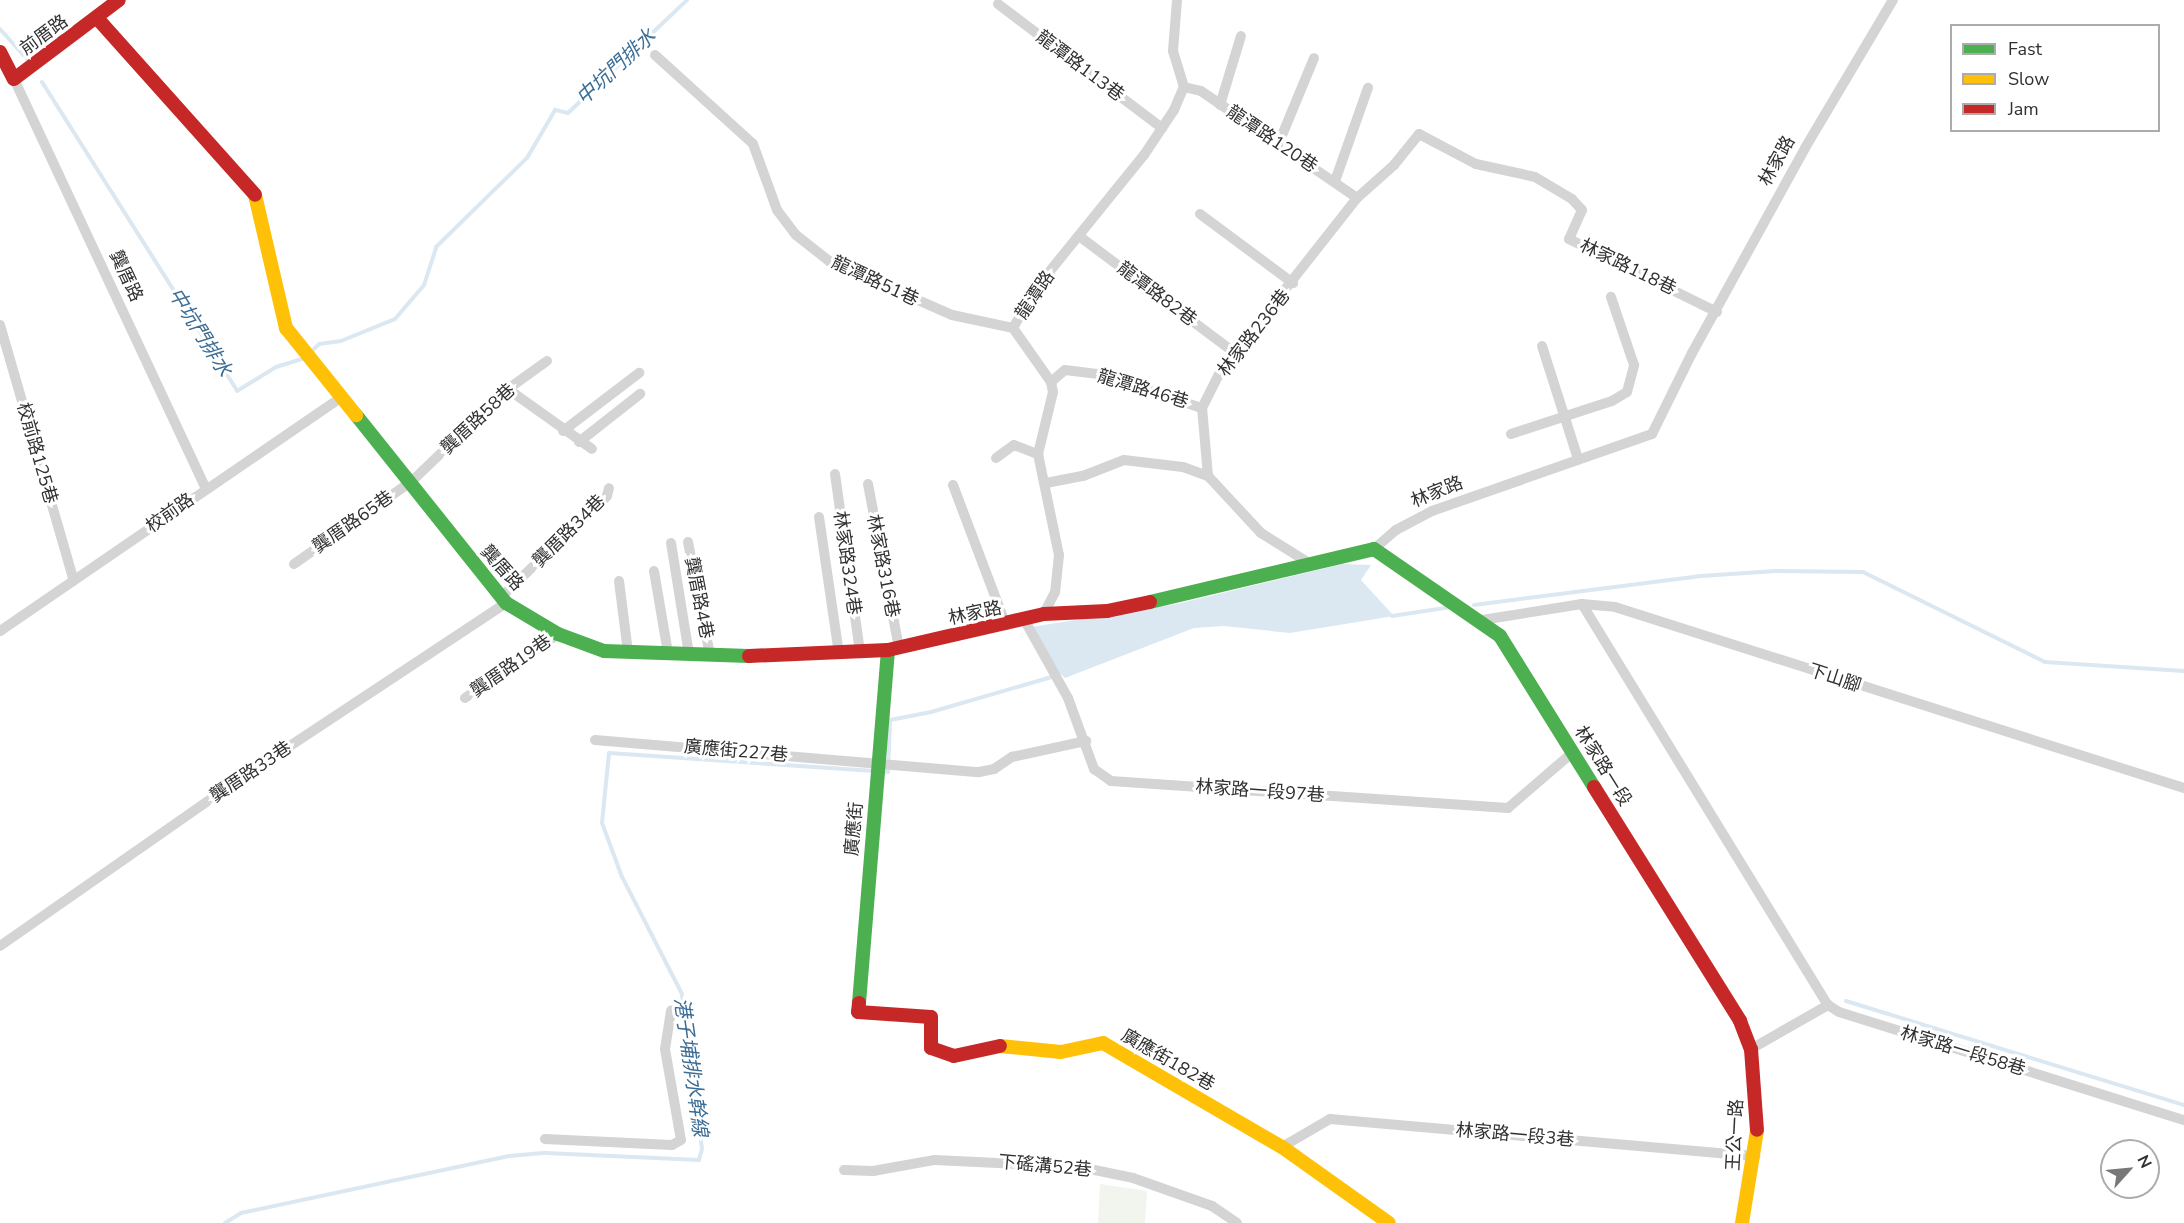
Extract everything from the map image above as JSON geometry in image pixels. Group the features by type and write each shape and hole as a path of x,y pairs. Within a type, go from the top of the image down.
{"street":[{"name":"前厝路","path":"0,52 14,80 119,0"},
{"path":"1177,0 1173,51 1184,87"},
{"name":"林家路","path":"748,656 860,653 894,649 1024,621 1044,614 1107,611 1374,549 1396,530 1432,512 1652,434 1805,148 1893,0"},
{"name":"龍潭路113巷","path":"998,4 1162,129"},
{"name":"龔厝路","path":"98,18 247,183 259,201 280,316 311,360 412,481 503,600 558,634 604,651 748,656"},
{"path":"1220,105 1241,36"},
{"name":"龍潭路51巷","path":"655,55 753,144 777,210 796,235 829,261 952,315 1013,328"},
{"path":"1278,145 1314,58"},
{"name":"龔厝路","path":"14,80 206,488"},
{"name":"龍潭路120巷","path":"1184,87 1201,92 1357,198"},
{"name":"龍潭路","path":"1051,382 1013,328 1034,291 1162,129 1184,87"},
{"path":"1335,181 1368,88"},
{"name":"林家路118巷","path":"1419,134 1476,164 1535,177 1572,199 1582,210 1569,239 1717,312"},
{"name":"林家路236巷","path":"1202,408 1220,372 1293,283 1357,198 1394,165 1419,134"},
{"path":"1200,214 1293,283"},
{"name":"龍潭路82巷","path":"1079,236 1235,353"},
{"path":"1511,434 1612,401 1631,384 1634,365 1611,297"},
{"name":"校前路125巷","path":"0,325 74,581"},
{"path":"1542,346 1578,459"},
{"name":"龔厝路58巷","path":"412,481 508,389 547,362"},
{"name":"龍潭路46巷","path":"1051,382 1065,370 1099,374 1202,408"},
{"path":"563,431 639,373"},
{"path":"1044,614 1055,592 1059,555 1046,483 1038,454 1053,392 1051,382"},
{"path":"508,389 563,431 592,449"},
{"path":"579,442 640,394"},
{"name":"校前路","path":"0,631 342,397"},
{"path":"1202,408 1208,476"},
{"path":"996,458 1014,445 1038,454"},
{"path":"1046,483 1083,476 1124,460 1183,467 1208,476 1261,533 1310,563"},
{"name":"林家路324巷","path":"835,474 860,653"},
{"name":"龔厝路65巷","path":"294,564 412,481"},
{"name":"林家路316巷","path":"868,484 894,649"},
{"path":"953,486 1006,625"},
{"name":"龔厝路34巷","path":"503,600 607,496 609,488"},
{"path":"819,517 839,654"},
{"name":"龔厝路4巷","path":"688,542 710,655"},
{"path":"670,543 689,654"},
{"name":"林家路一段","path":"1374,549 1482,620 1500,636 1740,1021 1751,1049"},
{"path":"654,571 668,653"},
{"path":"619,581 628,652"},
{"name":"龔厝路33巷","path":"0,946 225,789 503,600"},
{"path":"1582,604 1828,1005 1751,1049"},
{"name":"下山腳","path":"1482,620 1582,604 1614,607 2184,788"},
{"name":"林家路一段97巷","path":"1024,621 1056,676 1086,741 1095,769 1112,781 1508,808 1573,752"},
{"name":"龔厝路19巷","path":"465,698 558,634"},
{"name":"廣應街","path":"858,1012 877,770 894,649"},
{"name":"廣應街227巷","path":"596,740 877,770 895,763 979,772 994,769 1012,757 1086,741"},
{"name":"林家路一段58巷","path":"1828,1005 1839,1012 2184,1120"},
{"path":"545,1138 672,1145 681,1140 665,1049 671,1010"},
{"name":"廣應街182巷","path":"858,1012 931,1017 932,1048 954,1056 1000,1046 1061,1052 1103,1043 1282,1147 1389,1223"},
{"name":"王公一路","path":"1742,1223 1755,1156 1751,1049"},
{"name":"林家路一段3巷","path":"1282,1147 1330,1119 1755,1156"},
{"name":"下磘溝52巷","path":"844,1170 873,1171 935,1160 1080,1167 1162,1188 1212,1206 1237,1223"}],"shaded area":[{"path":"1342,564 1371,565 1361,580 1394,616 1290,633 1224,626 1194,628 1065,678 1054,668 1031,627 1177,604"},
{"path":"1100,1184 1147,1191 1145,1223 1098,1223"}],"waterway":[{"name":"中坑門排水","path":"311,352 319,344 341,341 395,319 424,285 436,247 527,158 555,110 568,113 687,0"},
{"name":"中坑門排水","path":"0,29 27,59"},
{"name":"中坑門排水","path":"42,82 237,391 276,367 306,358"},
{"path":"1474,605 1701,576 1776,571 1863,572 2045,662 2184,671"},
{"path":"1392,616 1451,607"},
{"path":"882,771 888,772 890,720 931,712 1055,676"},
{"name":"港子埔排水幹線","path":"225,1223 241,1213 509,1156 546,1153 699,1160 702,1149 682,994 622,877 602,823 609,753 874,771"},
{"path":"1846,1001 2184,1105"}],"traffic: fast":[{"path":"356,415 506,603 558,634 604,651 749,656"},
{"path":"1150,602 1374,549 1500,636 1594,787"},
{"path":"859,1003 888,650"}],"traffic: slow":[{"path":"255,195 286,328 356,415"},
{"path":"1000,1046 1061,1052 1103,1043 1282,1147 1389,1223"},
{"path":"1742,1223 1757,1130"}],"traffic: jam":[{"path":"0,52 14,79 119,0"},
{"path":"97,18 255,195"},
{"path":"749,656 888,650 1044,614 1107,611 1150,602"},
{"path":"1594,787 1740,1021 1751,1049 1757,1130"},
{"path":"859,1003 858,1012 931,1017 931,1048 954,1056 1000,1046"}]}
